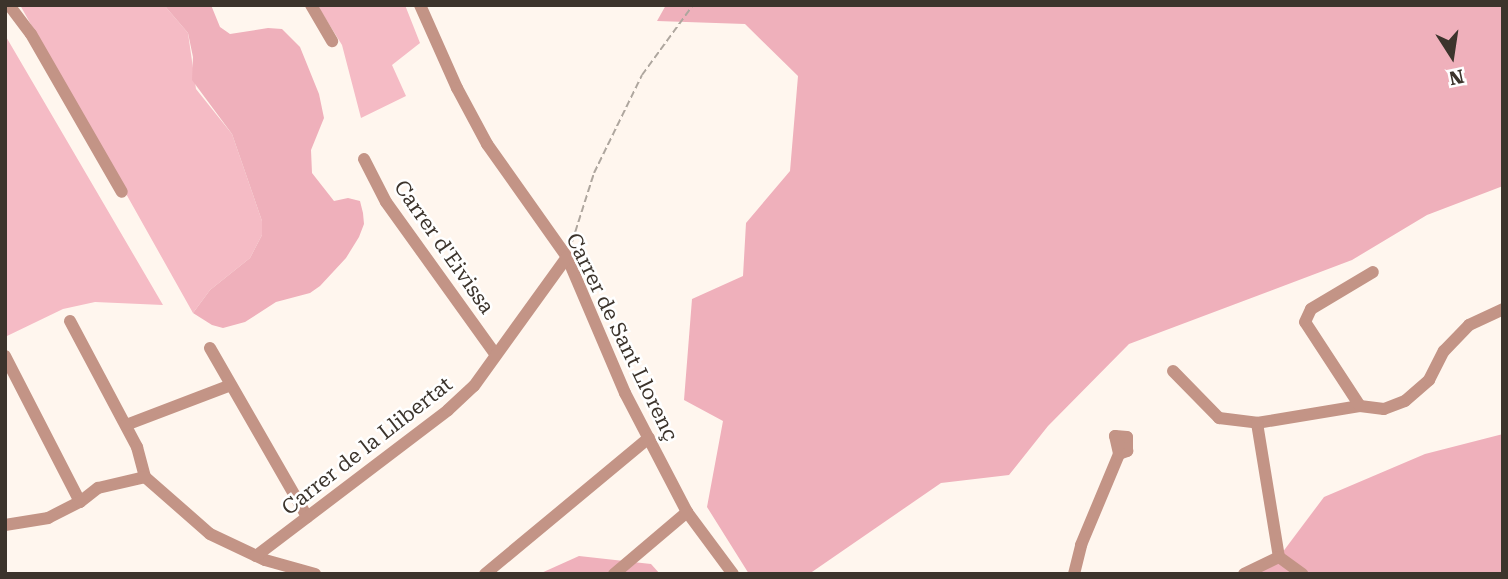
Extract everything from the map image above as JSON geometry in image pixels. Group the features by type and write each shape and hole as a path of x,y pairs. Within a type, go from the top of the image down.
{"street":[{"path":"9,5 31,34 122,192"},
{"path":"311,5 332,41"},
{"name":"Carrer de Sant Llorenç","path":"420,5 457,88 487,144 567,257 625,393 687,512 733,574"},
{"name":"Carrer d'Eivissa","path":"364,159 386,202 496,355"},
{"name":"Carrer de la Llibertat","path":"257,556 448,410 474,386 567,257"},
{"path":"1360,406 1305,322 1311,309 1373,272"},
{"path":"1173,370 1219,418 1257,423 1360,406 1384,409 1405,401 1429,380 1444,351 1469,325 1503,309"},
{"path":"70,321 138,447 145,477 210,534 257,556 315,574"},
{"path":"210,348 307,517"},
{"path":"5,356 80,502"},
{"path":"126,425 231,385"},
{"path":"1257,423 1279,557 1302,574"},
{"path":"485,574 649,439"},
{"path":"1074,574 1080,545 1119,454"},
{"path":"5,525 48,519 80,502 98,488 145,477"},
{"path":"614,574 687,512"},
{"path":"1244,574 1279,557"}],"path":[{"path":"567,257 594,173 642,75 693,5"}],"shaded area":[{"path":"20,5 164,5 188,33 196,89 232,134 262,221 262,235 250,258 210,290 193,313"},
{"path":"164,5 211,5 220,27 230,34 268,28 282,29 300,47 319,94 324,118 311,150 312,173 334,201 348,198 360,201 363,213 364,224 359,237 346,258 320,286 310,293 276,302 245,322 223,328 212,325 193,313 210,290 250,258 262,235 262,221 232,134 192,80 193,57 188,33"},
{"path":"317,5 405,5 420,43 392,65 406,96 361,118 342,45"},
{"path":"666,5 1503,5 1503,186 1427,215 1352,260 1129,344 1048,426 1009,475 941,483 809,574 749,574 707,507 723,421 684,400 692,299 743,276 746,223 790,171 798,76 745,24 657,21"},
{"path":"5,35 163,305 95,302 63,309 7,336"},
{"path":"1503,434 1503,574 1258,574 1279,557 1324,497 1425,454"},
{"path":"579,556 651,564 660,574 539,574"}]}
